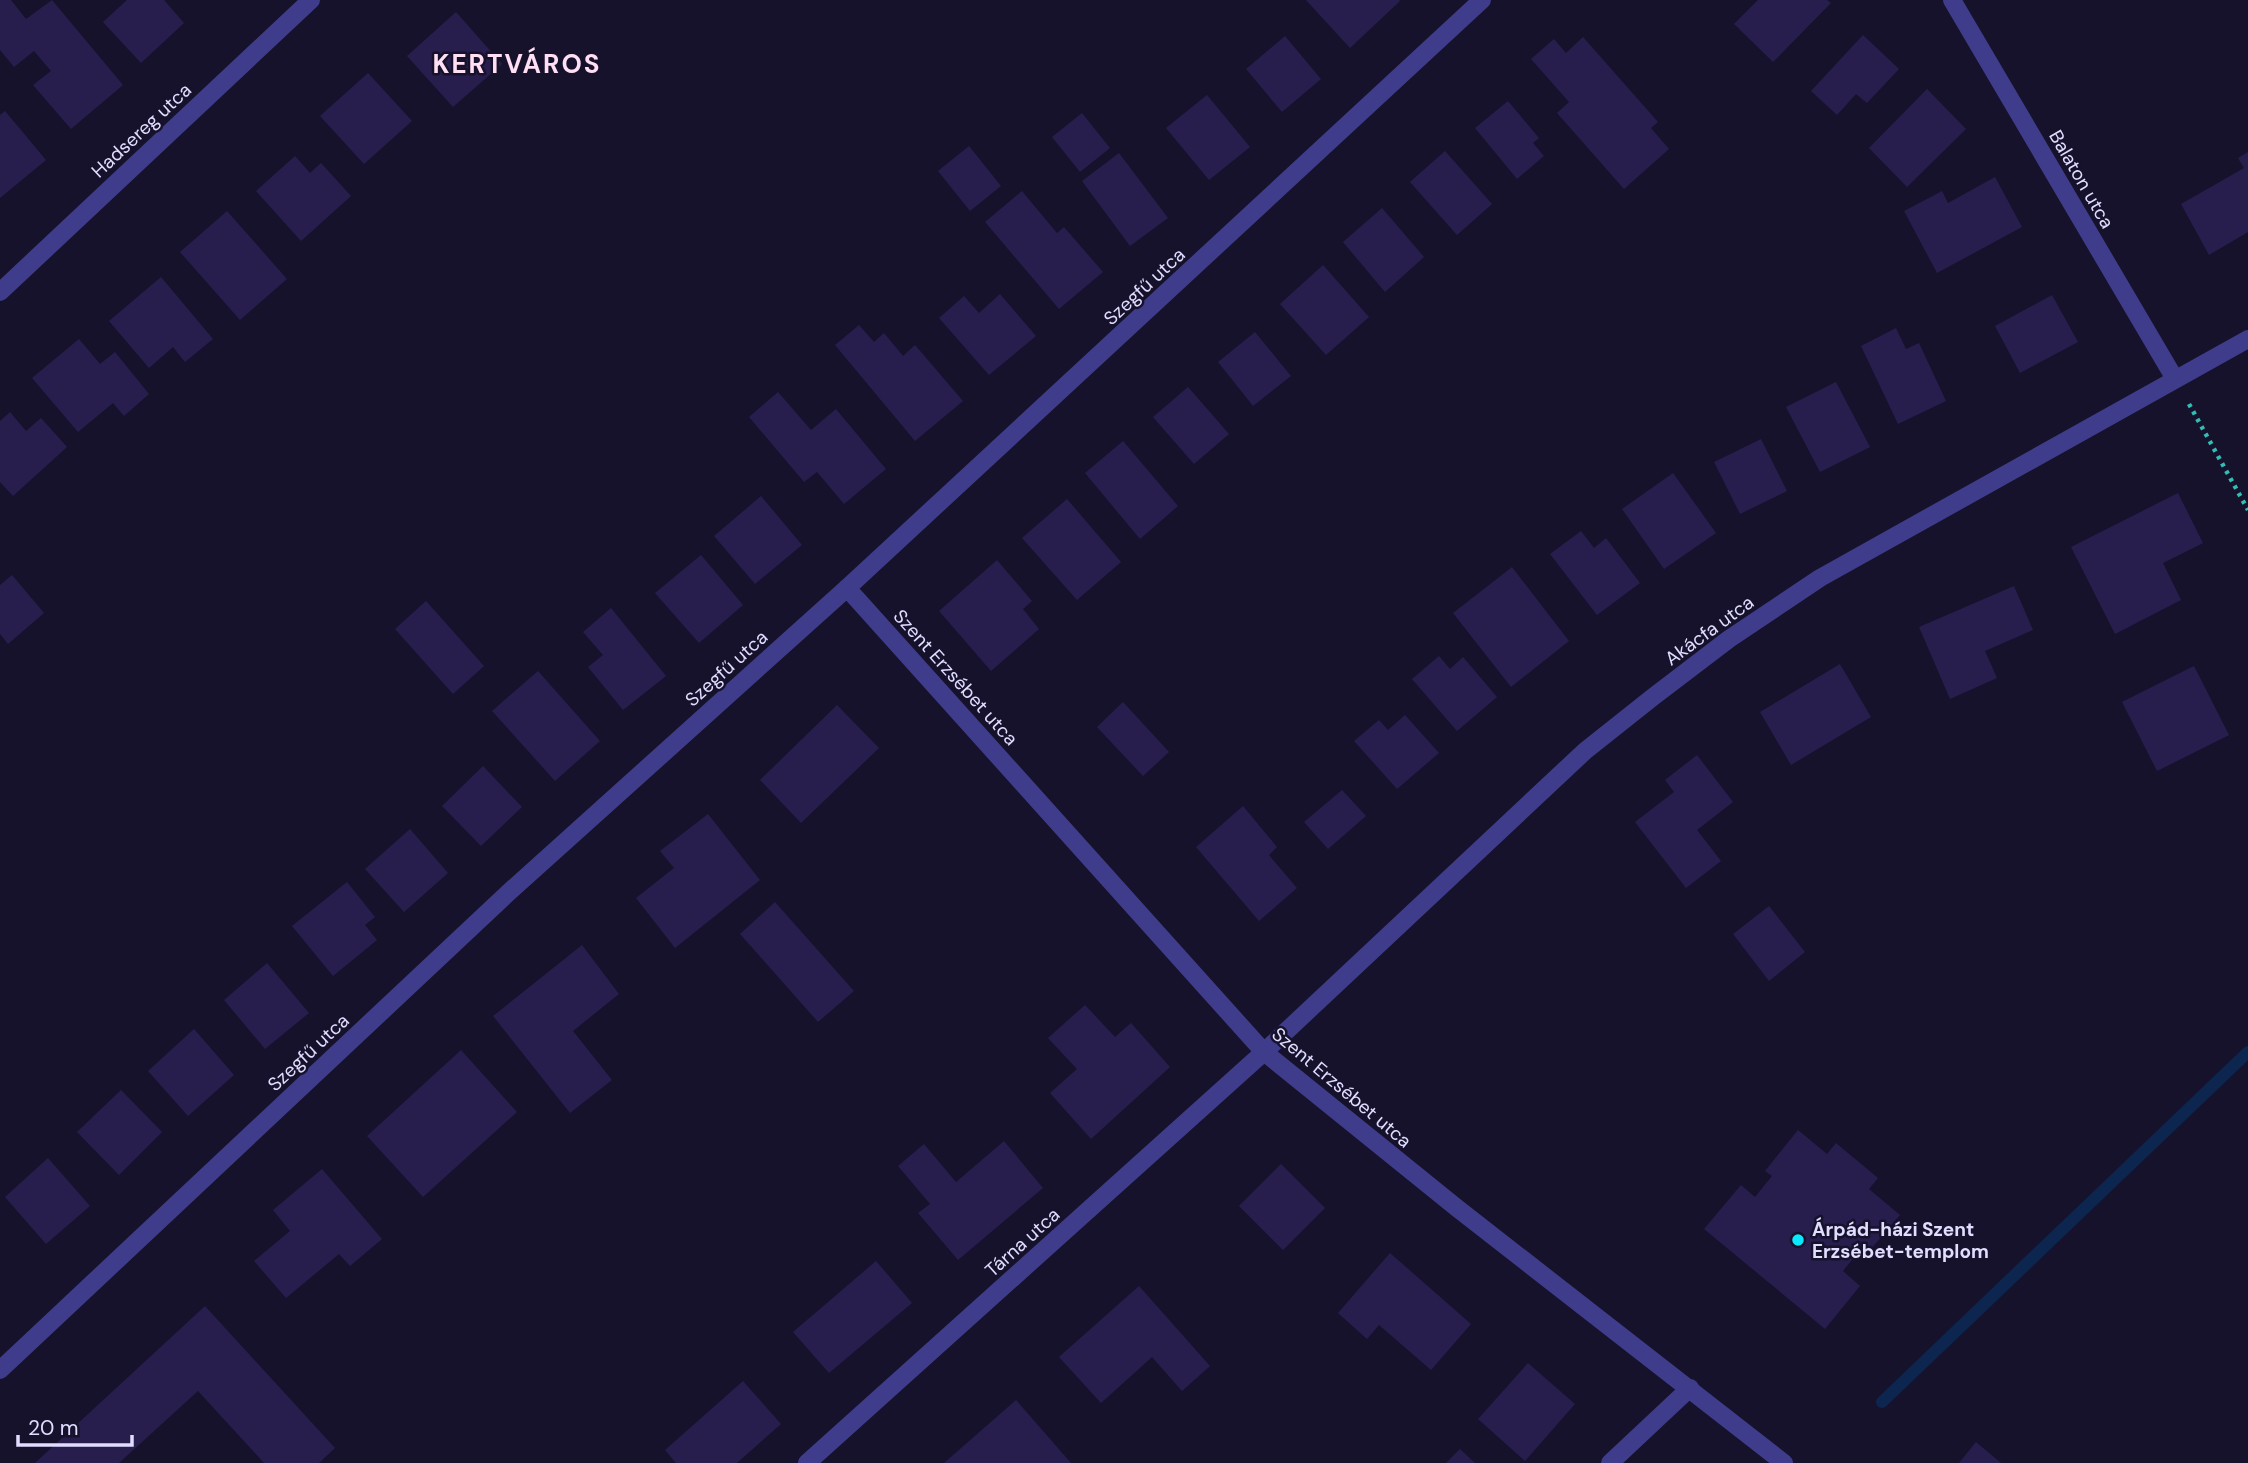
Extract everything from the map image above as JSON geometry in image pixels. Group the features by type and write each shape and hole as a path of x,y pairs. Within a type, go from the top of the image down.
{"street":[{"name":"Hadsereg utca","path":"0,292 312,0"},
{"name":"Szegfű utca","path":"0,1370 508,893 847,588 1482,0"},
{"name":"Balaton utca","path":"1952,0 2175,379"},
{"name":"Akácfa utca","path":"1265,1052 1585,751 1729,639 1821,579 1918,521 2248,340"},
{"name":"Szent Erzsébet utca","path":"847,588 1265,1052 1446,1199 1784,1463"},
{"name":"Tárna utca","path":"807,1463 1265,1052"},
{"path":"1610,1463 1690,1388"}],"path":[{"path":"2175,379 2248,510"}],"building":[{"path":"0,0 11,0 26,19 52,0 123,85 71,129 33,85 51,71 34,51 14,67 0,50"},
{"path":"127,0 164,0 184,23 141,63 103,22"},
{"path":"1306,0 1399,0 1400,1 1350,48"},
{"path":"1758,0 1827,0 1831,3 1773,62 1734,24"},
{"path":"456,12 502,64 453,107 407,56"},
{"path":"1863,35 1899,69 1867,103 1856,94 1837,115 1811,91"},
{"path":"1285,36 1321,79 1282,112 1246,69"},
{"path":"1583,37 1658,122 1651,128 1669,149 1624,189 1557,113 1569,102 1531,59 1554,39 1566,53"},
{"path":"368,73 412,121 364,164 320,116"},
{"path":"1927,89 1966,129 1907,187 1869,148"},
{"path":"1207,95 1250,147 1209,180 1166,128"},
{"path":"1508,101 1539,138 1533,143 1544,156 1517,179 1475,128"},
{"path":"5,111 46,160 0,198 0,115"},
{"path":"1082,113 1110,148 1080,172 1052,137"},
{"path":"969,146 1001,186 970,211 938,171"},
{"path":"1445,151 1492,204 1457,235 1410,182"},
{"path":"2248,152 2248,232 2209,255 2181,204 2244,168 2238,158"},
{"path":"1119,153 1168,218 1130,246 1082,181"},
{"path":"295,156 310,173 321,163 351,196 301,241 256,191"},
{"path":"1995,177 2022,227 1937,273 1904,211 1942,191 1948,203"},
{"path":"1022,191 1057,233 1064,227 1103,272 1059,309 985,222"},
{"path":"1382,208 1424,257 1385,292 1343,242"},
{"path":"227,211 287,279 240,320 180,252"},
{"path":"1323,265 1369,317 1326,355 1280,304"},
{"path":"161,277 213,339 185,362 173,347 149,368 109,321"},
{"path":"1000,294 1036,336 989,375 939,318 964,296 979,313"},
{"path":"2052,295 2078,342 2020,373 1995,326"},
{"path":"859,325 874,342 884,333 903,356 915,345 963,401 915,441 835,345"},
{"path":"1896,328 1906,349 1919,343 1946,401 1898,424 1861,346"},
{"path":"1255,332 1291,376 1253,406 1218,362"},
{"path":"79,339 100,364 115,352 149,394 124,416 113,403 78,432 32,378"},
{"path":"1836,382 1870,447 1820,472 1786,407"},
{"path":"1188,387 1229,434 1194,464 1153,417"},
{"path":"778,392 811,430 836,409 886,469 844,504 817,472 804,482 749,417"},
{"path":"10,412 26,431 41,418 67,447 13,496 0,482 0,421"},
{"path":"1761,439 1787,491 1740,514 1714,462"},
{"path":"1123,441 1178,506 1140,539 1085,473"},
{"path":"1673,473 1716,533 1664,569 1622,509"},
{"path":"2178,493 2203,543 2163,563 2181,600 2115,634 2071,547"},
{"path":"761,496 802,545 755,584 714,536"},
{"path":"1067,499 1121,562 1077,600 1022,538"},
{"path":"1581,531 1594,548 1606,538 1640,583 1597,615 1550,554"},
{"path":"701,555 743,605 699,643 655,593"},
{"path":"997,560 1032,601 1023,609 1039,629 991,671 939,611"},
{"path":"1512,567 1569,641 1511,687 1453,613"},
{"path":"12,575 44,613 8,644 0,634 0,585"},
{"path":"2014,586 2033,630 1985,651 1997,678 1950,699 1919,627"},
{"path":"426,601 484,666 453,694 395,629"},
{"path":"611,608 666,676 623,710 588,667 603,655 583,632"},
{"path":"1439,656 1450,669 1463,657 1497,697 1457,731 1412,679"},
{"path":"1840,664 1871,717 1791,765 1760,712"},
{"path":"2194,666 2229,735 2157,771 2122,702"},
{"path":"538,671 600,741 555,781 492,711"},
{"path":"1123,702 1169,752 1143,776 1097,727"},
{"path":"837,705 879,748 801,823 760,780"},
{"path":"1405,715 1439,753 1397,789 1354,741 1379,720 1388,730"},
{"path":"1697,755 1733,802 1697,830 1721,861 1686,888 1635,822 1674,792 1665,780"},
{"path":"483,766 522,807 481,846 442,806"},
{"path":"1342,790 1366,816 1328,849 1304,822"},
{"path":"1243,806 1277,847 1269,855 1297,888 1259,921 1196,847"},
{"path":"708,814 760,880 675,948 636,898 674,868 660,851"},
{"path":"410,829 448,873 404,912 365,869"},
{"path":"347,882 375,917 365,925 377,940 333,976 292,926"},
{"path":"775,902 854,991 818,1022 740,934"},
{"path":"1769,906 1805,952 1769,981 1733,934"},
{"path":"582,945 619,994 573,1031 612,1080 570,1113 493,1016"},
{"path":"267,963 309,1013 265,1049 224,1000"},
{"path":"1085,1005 1115,1037 1131,1023 1170,1067 1091,1139 1050,1093 1077,1069 1048,1038"},
{"path":"194,1029 234,1075 188,1116 148,1071"},
{"path":"461,1050 517,1112 423,1197 367,1136"},
{"path":"121,1090 162,1132 119,1175 77,1132"},
{"name":"Árpád-házi Szent Erzsébet-templom","path":"1798,1130 1827,1154 1836,1143 1878,1178 1869,1189 1900,1215 1865,1256 1859,1251 1843,1271 1860,1286 1825,1329 1704,1229 1741,1185 1755,1197 1772,1176 1765,1171"},
{"path":"1004,1141 1043,1188 958,1260 918,1213 930,1204 898,1166 924,1144 956,1182"},
{"path":"48,1158 90,1206 46,1244 5,1197"},
{"path":"1281,1164 1325,1208 1283,1250 1239,1206"},
{"path":"322,1169 382,1239 350,1266 339,1254 286,1298 254,1261 290,1231 273,1210"},
{"path":"1390,1253 1471,1324 1431,1370 1379,1325 1367,1339 1338,1313"},
{"path":"876,1261 912,1303 829,1373 793,1332"},
{"path":"1139,1286 1210,1366 1182,1391 1152,1357 1101,1403 1059,1357"},
{"path":"205,1306 335,1448 319,1463 264,1463 198,1391 119,1463 35,1463"},
{"path":"1528,1363 1575,1404 1525,1461 1478,1419"},
{"path":"743,1381 781,1424 737,1463 676,1463 665,1450"},
{"path":"1016,1400 1071,1463 944,1463"},
{"path":"1976,1442 2001,1463 1959,1463"},
{"path":"1460,1449 1475,1463 1446,1463"}],"waterway":[{"path":"1882,1402 2248,1052"}],"place":[{"name":"Árpád-házi Szent Erzsébet-templom","path":"1798,1240"}],"district":[{"name":"KERTVÁROS","path":"517,64"}]}
